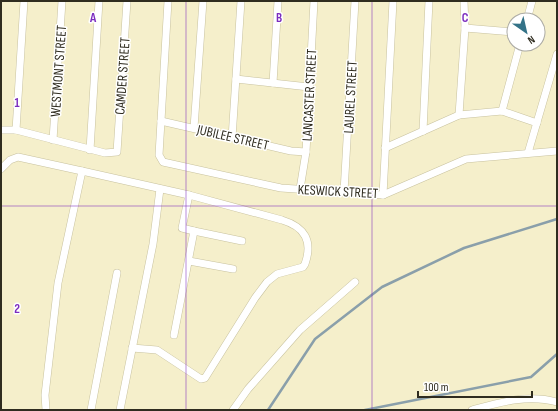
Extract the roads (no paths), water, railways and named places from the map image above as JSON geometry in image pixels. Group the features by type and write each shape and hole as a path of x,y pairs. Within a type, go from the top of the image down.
{"street":[{"path":"16,130 24,1"},
{"name":"WESTMONT STREET","path":"53,140 62,1"},
{"path":"1,130 16,130 90,150 99,1"},
{"name":"CAMDER STREET","path":"90,150 105,153 117,152 127,1"},
{"path":"161,121 168,1"},
{"path":"194,128 203,1"},
{"path":"232,138 241,1"},
{"path":"273,84 278,1"},
{"name":"LANCASTER STREET","path":"300,189 306,152 314,1"},
{"name":"LAUREL STREET","path":"344,192 355,1"},
{"path":"383,195 393,1"},
{"path":"423,131 429,1"},
{"path":"459,115 465,28 464,1"},
{"path":"529,12 532,1"},
{"path":"465,28 506,31"},
{"path":"502,111 518,52"},
{"path":"528,153 538,124 557,54"},
{"path":"236,79 310,87"},
{"path":"386,148 459,115 502,111 538,124"},
{"name":"JUBILEE STREET","path":"161,121 291,151 306,152"},
{"name":"KESWICK STREET","path":"161,121 159,155 163,162 281,188 383,195 466,159 557,151"},
{"path":"1,160 10,160 18,157 189,195 282,220 295,225 303,231 307,242 305,264 303,267 277,274 267,282 255,298 205,378 201,379 157,350 132,348"},
{"path":"1,169 10,160"},
{"path":"46,410 45,395 58,283 82,171"},
{"path":"120,410 155,230 160,189"},
{"path":"189,195 182,228 242,241"},
{"path":"174,335 194,231"},
{"path":"189,261 233,269"},
{"path":"91,410 117,273"},
{"path":"233,410 248,389 300,330 355,282"},
{"path":"472,410 510,400 542,398 557,402"}],"waterway":[{"path":"268,410 315,339 382,287 464,248 557,219"},
{"path":"365,410 531,377 557,354"}]}
